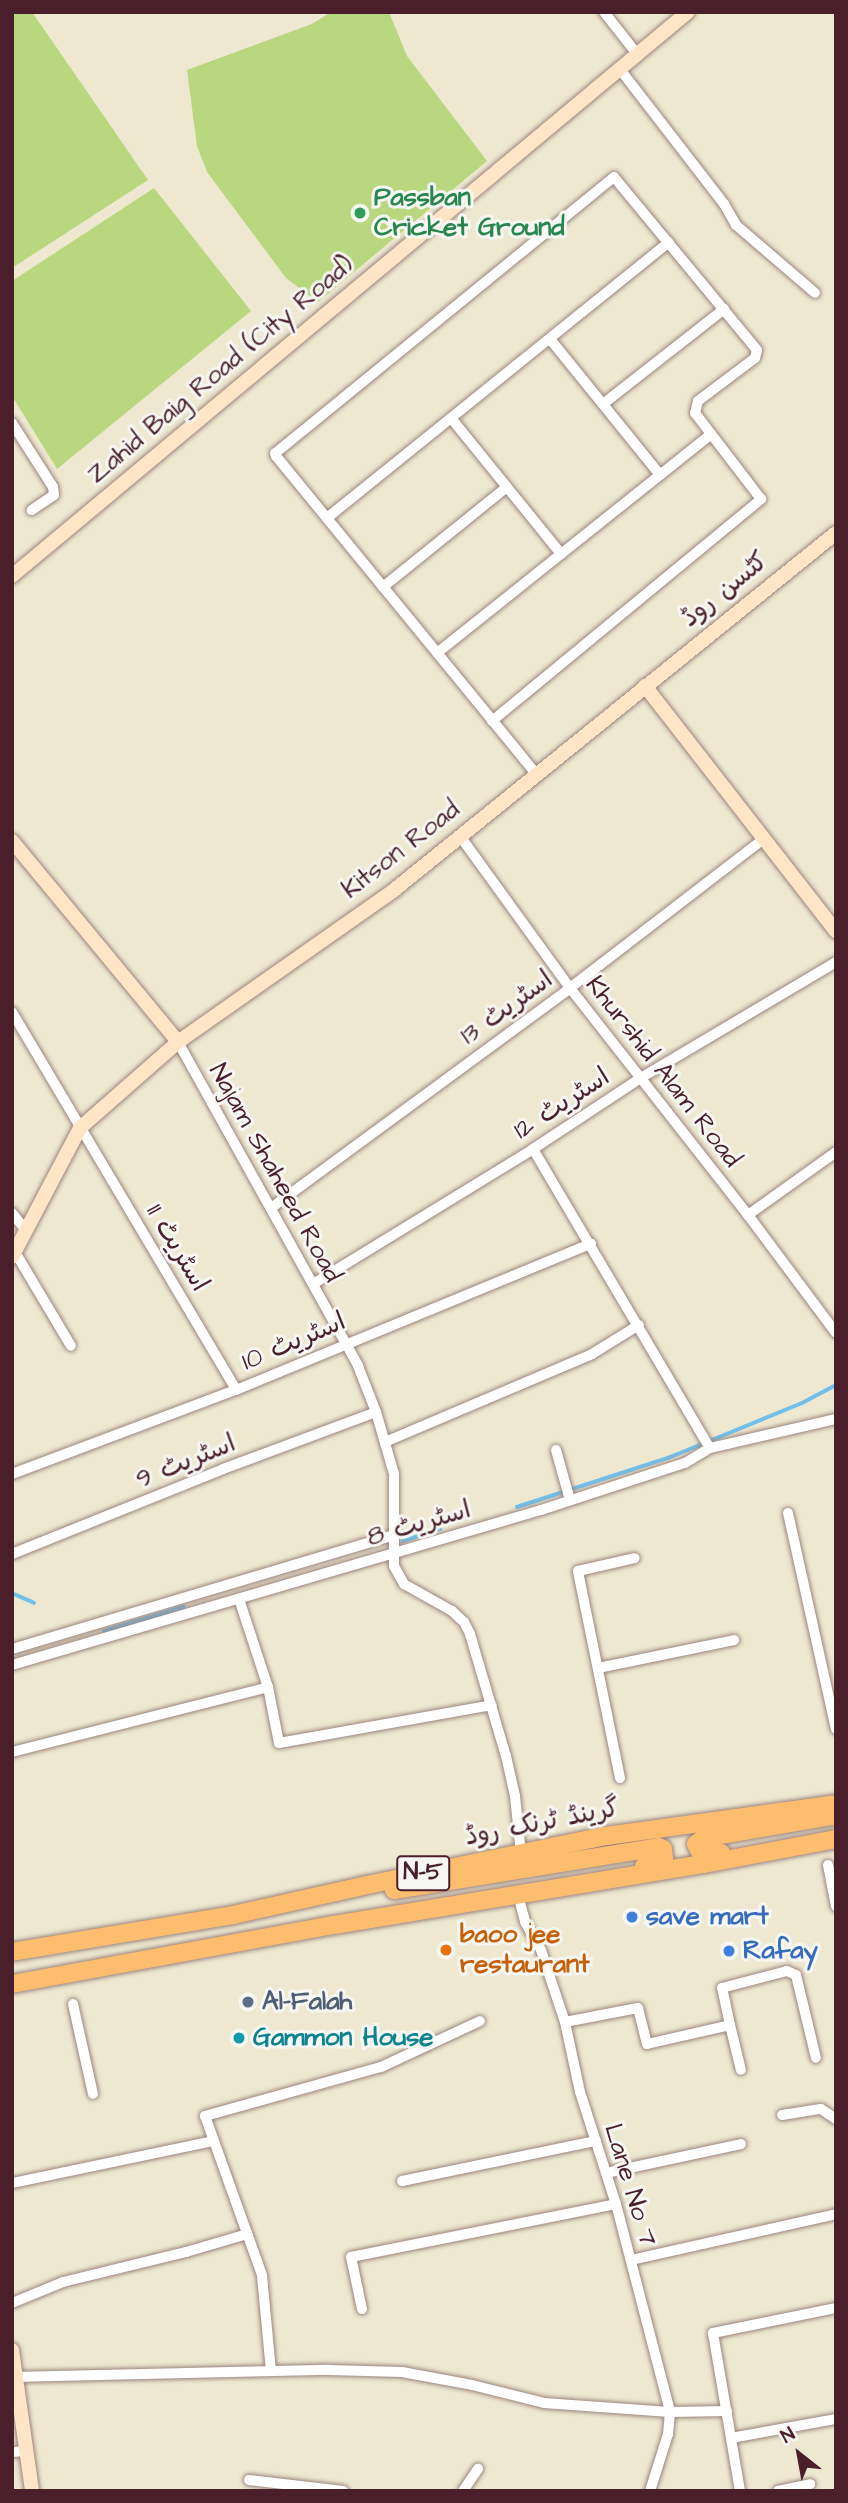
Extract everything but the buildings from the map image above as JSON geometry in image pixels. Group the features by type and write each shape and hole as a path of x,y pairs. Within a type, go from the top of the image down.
{"highway":[{"name":"گرینڈ ٹرنک روڈ","path":"14,1951 290,1903 606,1836 836,1804"},
{"path":"836,1815 704,1838 696,1847 704,1855 836,1838"},
{"name":"N-5","path":"12,1984 836,1838"},
{"path":"290,1903 455,1882 659,1847 663,1849 662,1860 604,1880"}],"main road":[{"name":"Zahid Baig Road (City Road)","path":"12,576 688,12"},
{"name":"کٹسن روڈ","path":"645,686 834,539"},
{"name":"Kitson Road","path":"80,1128 178,1042 394,890 645,686"},
{"path":"645,686 836,931"},
{"path":"12,841 178,1042"},
{"path":"13,1255 80,1128"},
{"path":"12,2350 19,2451 32,2491"}],"street":[{"path":"604,12 637,54"},
{"path":"620,68 724,204 736,225 815,293"},
{"path":"492,721 760,502 761,496 695,413 698,401 757,354 724,309 614,177 610,177 276,449 276,456 492,721 536,774"},
{"path":"327,518 669,242"},
{"path":"603,404 724,309"},
{"path":"550,339 660,475"},
{"path":"451,418 561,554"},
{"path":"12,423 53,487 54,495 32,510"},
{"path":"437,653 710,435"},
{"path":"383,587 507,486"},
{"name":"Khurshid Alam Road","path":"460,836 570,988 748,1215 836,1333"},
{"name":"اسٹریٹ 13","path":"271,1208 570,988 765,838"},
{"name":"اسٹریٹ 12","path":"313,1284 533,1149 639,1079 836,962"},
{"name":"اسٹریٹ 11","path":"12,1012 236,1390"},
{"name":"Najam Shaheed Road","path":"178,1042 313,1284 376,1412 394,1474 392,1554"},
{"path":"533,1149 592,1244 707,1443"},
{"path":"748,1215 836,1152"},
{"path":"12,1213 26,1229"},
{"name":"اسٹریٹ 10","path":"12,1474 236,1390 344,1343 592,1244"},
{"path":"13,1255 71,1346"},
{"path":"385,1442 592,1354 639,1325"},
{"name":"اسٹریٹ 9","path":"12,1554 223,1469 376,1412"},
{"name":"اسٹریٹ 8","path":"12,1665 392,1554 685,1463 707,1443 836,1419"},
{"path":"556,1450 570,1498"},
{"path":"788,1513 836,1729"},
{"path":"12,1649 392,1536"},
{"path":"392,1554 404,1584 443,1605 464,1622 492,1705 514,1796 521,1854"},
{"path":"620,1778 578,1571 635,1558"},
{"path":"239,1599 268,1687 275,1735 283,1744 492,1705"},
{"path":"598,1668 734,1640"},
{"path":"12,1752 268,1687"},
{"path":"828,1865 836,1906"},
{"name":"Lane No 7","path":"518,1895 525,1922 541,1950 565,2022 580,2092 616,2204 670,2412 668,2434 650,2491"},
{"path":"741,2070 722,1988 791,1972 796,1975 816,2058"},
{"path":"73,2004 93,2094"},
{"path":"565,2022 638,2008 646,2044 730,2025"},
{"path":"271,2371 262,2275 205,2116 381,2067 480,2021"},
{"path":"782,2115 821,2109 836,2119"},
{"path":"12,2183 213,2141"},
{"path":"402,2181 596,2141"},
{"path":"606,2173 741,2144"},
{"path":"362,2309 351,2258 616,2204"},
{"path":"631,2260 836,2214"},
{"path":"12,2303 63,2282 247,2234"},
{"path":"740,2491 713,2333 836,2308"},
{"path":"13,2377 271,2371 402,2372 472,2385 544,2403 670,2412 727,2411"},
{"path":"731,2438 836,2419"},
{"path":"463,2491 478,2469"},
{"path":"249,2480 344,2491"},
{"path":"778,2491 810,2484"}],"green space":[{"path":"12,12 32,12 148,180 12,268"},
{"path":"331,12 389,12 407,56 487,161 318,302 286,278 207,172 197,146 187,70 312,24"},
{"path":"154,188 251,311 57,469 12,396 12,281"}],"waterway":[{"path":"517,1507 668,1458 802,1403 836,1385"},
{"path":"403,1541 440,1529"},
{"path":"12,1593 34,1603"},
{"path":"104,1631 183,1607"}],"place":[{"name":"Passban Cricket Ground","path":"360,213"},
{"name":"save mart","path":"632,1917"},
{"name":"baoo jee restaurant","path":"446,1950"},
{"name":"Rafay","path":"729,1951"},
{"name":"Al-Falah","path":"248,2002"},
{"name":"Gammon House","path":"239,2038"}]}
